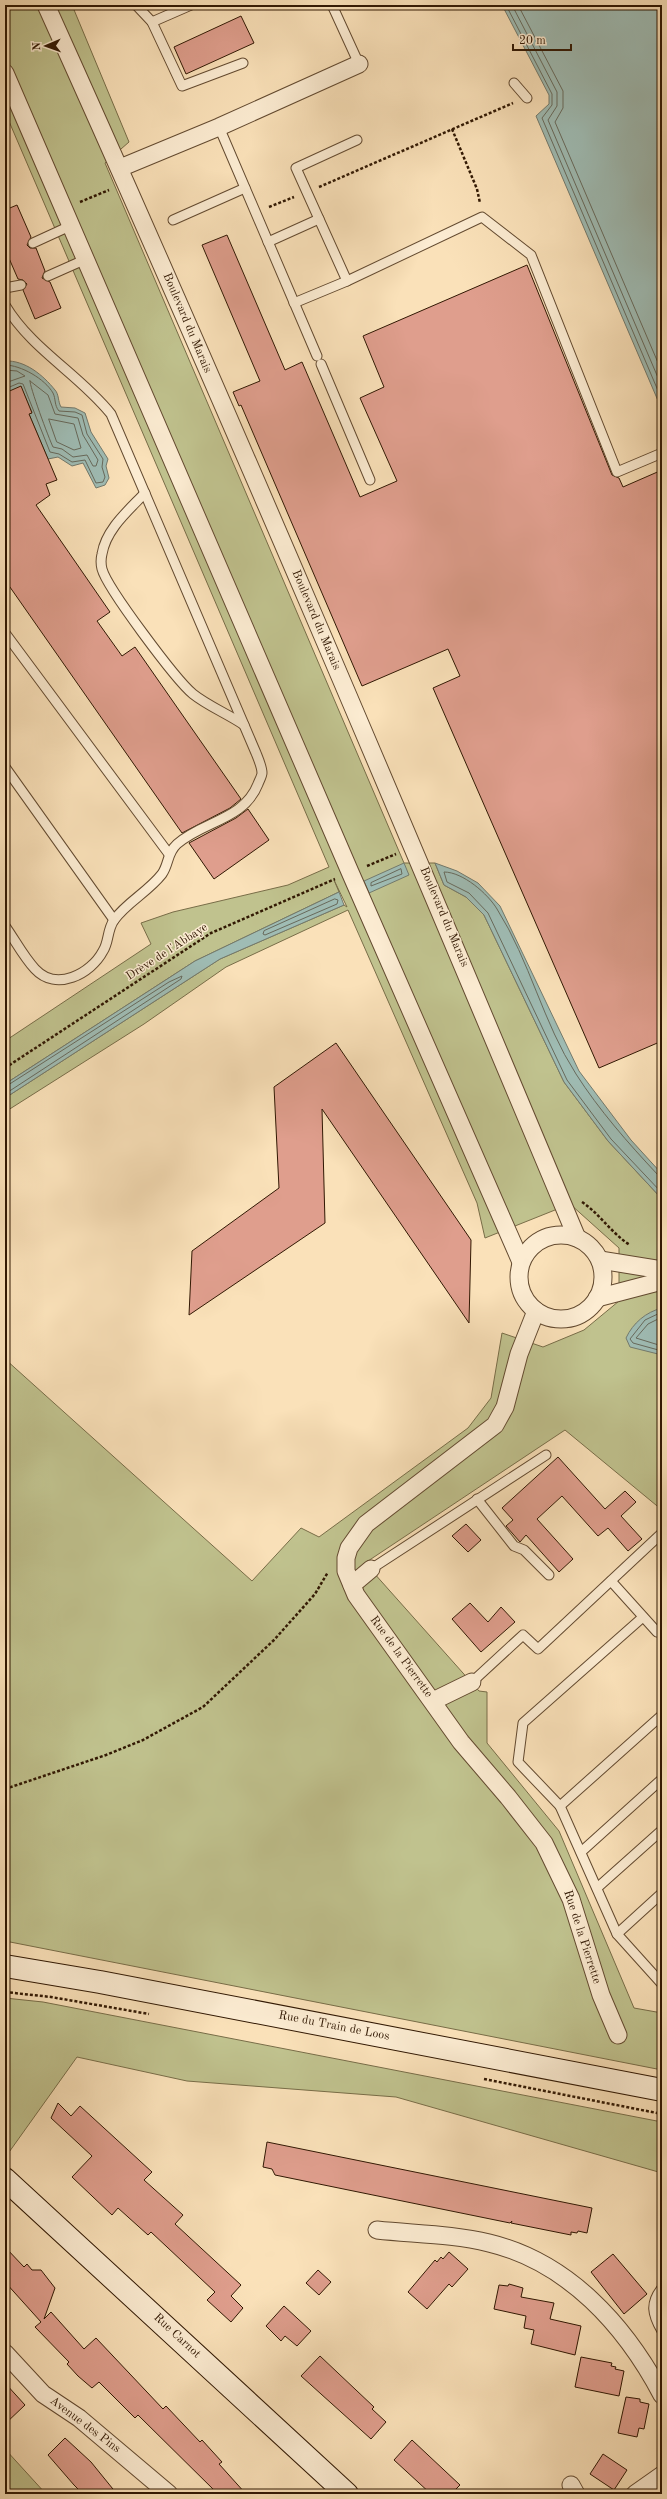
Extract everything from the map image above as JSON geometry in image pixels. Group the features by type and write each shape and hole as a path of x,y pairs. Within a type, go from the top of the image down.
{"street":[{"name":"Boulevard du Marais","path":"46,5 123,176 414,847 578,1238"},
{"path":"123,176 219,127 359,64"},
{"path":"5,72 84,260 521,1262"},
{"path":"564,1235 578,1238 594,1251 600,1260 603,1273 602,1286 597,1298 588,1309 569,1318 548,1317 536,1311 526,1301 520,1289 519,1275 521,1262 528,1250 538,1241 551,1236 564,1235"},
{"path":"600,1260 662,1270"},
{"path":"597,1298 662,1281"},
{"name":"Rue de la Pierrette","path":"536,1311 520,1354 504,1408 495,1425 366,1524 349,1548 346,1558 346,1571 356,1595 461,1742 544,1843 571,1899 601,1995 618,2035"},
{"path":"352,1585 371,1569"},
{"path":"433,1701 472,1682"},
{"name":"Rue du Train de Loos","path":"5,1966 115,1985 662,2090"},
{"name":"Rue Carnot","path":"5,2179 347,2494"},
{"path":"377,2230 488,2243 514,2252 549,2269 597,2303 640,2359 662,2395"},
{"name":"Avenue des Pins","path":"5,2353 43,2394 79,2418 169,2494"},
{"path":"635,2494 662,2475"}],"lane":[{"path":"136,5 152,22 182,86 243,63"},
{"path":"152,22 191,5"},
{"path":"332,5 359,64"},
{"path":"514,83 527,98"},
{"path":"219,127 370,480"},
{"path":"347,281 296,168 357,140"},
{"path":"173,220 245,188"},
{"path":"294,303 347,281 482,217 531,255 617,472 662,453"},
{"path":"268,242 319,219"},
{"path":"33,243 70,226"},
{"path":"48,276 84,260"},
{"path":"5,288 21,285"},
{"path":"5,305 13,319 34,343 98,398 111,414 244,725 262,773 254,793 238,811 193,833 168,854 164,872 152,886 114,920 108,930 104,951 88,970 76,977 58,980 45,976 35,970 5,926"},
{"path":"145,493 106,539 102,554 102,569 109,584 150,641 192,693 244,725"},
{"path":"5,633 168,854"},
{"path":"5,767 114,920"},
{"path":"371,1569 546,1455"},
{"path":"477,1499 514,1546 524,1550 548,1575"},
{"path":"472,1682 523,1635 538,1649 662,1533"},
{"path":"611,1581 657,1632 662,1628"},
{"path":"643,1617 523,1723 518,1762 560,1806 617,1934 662,1984"},
{"path":"560,1806 662,1715"},
{"path":"581,1852 662,1779"},
{"path":"597,1888 662,1830"},
{"path":"617,1934 662,1893"},
{"path":"662,2288 654,2298 654,2315 662,2331"}],"path":[{"path":"255,213 527,98"},
{"path":"452,129 477,189 482,217"},
{"path":"63,209 123,176"},
{"name":"Drève de l'Abbaye","path":"5,1068 211,933 350,872 414,847"},
{"path":"5,1789 106,1756 143,1740 203,1708 274,1640 315,1594 330,1568"},
{"path":"5,1992 51,1997 152,2015"},
{"path":"480,2078 662,2114"}],"green space":[{"path":"5,5 72,5 129,142 105,163 404,863 435,863 444,885 466,897 484,915 564,1082 608,1141 662,1199 662,1510 565,1430 365,1563 479,1691 487,1692 487,1743 559,1831 634,2008 662,2013 662,2070 5,1941 5,1359 252,1581 301,1528 319,1537 468,1428 491,1398 502,1333 543,1347 584,1330 619,1301 619,1248 570,1204 485,1238 477,1203 348,910 226,967 144,1024 5,1112 5,1098 220,959 344,905 347,907 334,880 339,892 195,961 5,1084 5,1041 151,944 141,923 173,912 288,885 329,867 5,112"},
{"path":"5,1998 43,2002 662,2122 662,2173 396,2097 187,2081 77,2057 7,2155 5,2153"},
{"path":"5,2449 46,2494 5,2494"}],"water":[{"path":"502,5 662,5 662,410 536,116 549,104 549,95"},
{"path":"5,361 20,363 39,374 56,392 61,407 75,408 85,413 91,432 108,459 106,466 109,478 105,485 96,488 83,463 72,466 58,457 48,459 29,414 32,412 21,387 5,393"},
{"path":"404,863 409,875 369,893 364,881"},
{"path":"435,863 457,871 478,883 500,906 579,1071 631,1140 662,1174 662,1199 608,1141 564,1082 484,915 466,897 444,885"},
{"path":"339,892 344,905 220,959 5,1098 5,1084 195,961"},
{"path":"662,1308 662,1355 630,1347 626,1338 636,1323 645,1315"}],"building":[{"path":"241,16 254,43 186,74 174,47"},
{"path":"17,205 31,237 27,245 30,248 36,248 45,271 42,278 50,282 61,308 35,319 23,290 27,284 23,280 18,279 5,249 5,210"},
{"path":"227,235 285,370 302,362 360,497 397,481 360,398 384,387 363,336 527,265 612,475 619,478 623,487 662,470 662,1041 599,1068 433,688 460,676 448,649 362,686 241,405 239,406 233,392 260,381 202,245"},
{"path":"21,386 32,413 29,414 57,480 46,484 50,495 36,505 110,612 97,621 122,656 135,647 241,799 230,808 182,833 5,580 5,393"},
{"path":"248,809 269,840 214,879 189,843 236,818"},
{"path":"336,1043 471,1240 469,1323 322,1109 325,1223 189,1315 192,1251 279,1188 274,1087"},
{"path":"558,1457 605,1509 625,1491 636,1502 621,1516 642,1539 628,1551 608,1528 598,1536 562,1496 537,1519 573,1559 559,1572 526,1535 520,1542 506,1526 513,1520 502,1508"},
{"path":"466,1524 481,1540 468,1552 452,1536"},
{"path":"470,1603 488,1622 501,1607 515,1622 481,1652 452,1619"},
{"path":"58,2103 71,2116 80,2106 152,2172 144,2180 183,2215 175,2224 241,2285 231,2296 243,2308 231,2322 207,2300 215,2292 151,2232 148,2235 118,2208 112,2215 72,2177 92,2156 51,2118"},
{"path":"267,2142 592,2208 587,2233 578,2231 577,2233 571,2232 571,2235 511,2223 512,2221 510,2223 275,2175 272,2169 263,2167"},
{"path":"5,2247 24,2267 27,2264 32,2270 41,2270 55,2288 44,2319 51,2312 84,2349 96,2338 163,2409 166,2406 200,2442 202,2440 222,2462 219,2464 246,2494 218,2494 138,2415 135,2418 99,2382 92,2388 78,2376 67,2364 69,2362 35,2327 41,2322 5,2282"},
{"path":"449,2252 468,2269 452,2287 449,2284 427,2309 408,2292 435,2260 437,2262 441,2257 443,2259"},
{"path":"613,2254 647,2294 624,2314 591,2272"},
{"path":"318,2270 331,2282 319,2295 306,2283"},
{"path":"509,2284 523,2288 521,2297 554,2303 550,2319 581,2326 575,2355 531,2344 534,2330 524,2328 526,2316 494,2309 499,2285 508,2286"},
{"path":"284,2306 311,2331 297,2346 285,2336 281,2341 266,2326"},
{"path":"320,2356 374,2407 372,2409 386,2422 371,2439 301,2376"},
{"path":"581,2357 612,2363 611,2366 616,2367 615,2369 624,2371 619,2396 575,2387"},
{"path":"5,2383 25,2405 5,2424"},
{"path":"626,2397 640,2399 640,2402 649,2404 644,2429 639,2428 637,2437 618,2433"},
{"path":"65,2438 91,2462 117,2494 83,2494 74,2485 48,2455"},
{"path":"412,2440 460,2485 451,2494 431,2494 394,2460"},
{"path":"603,2454 627,2470 614,2490 590,2474"}]}
